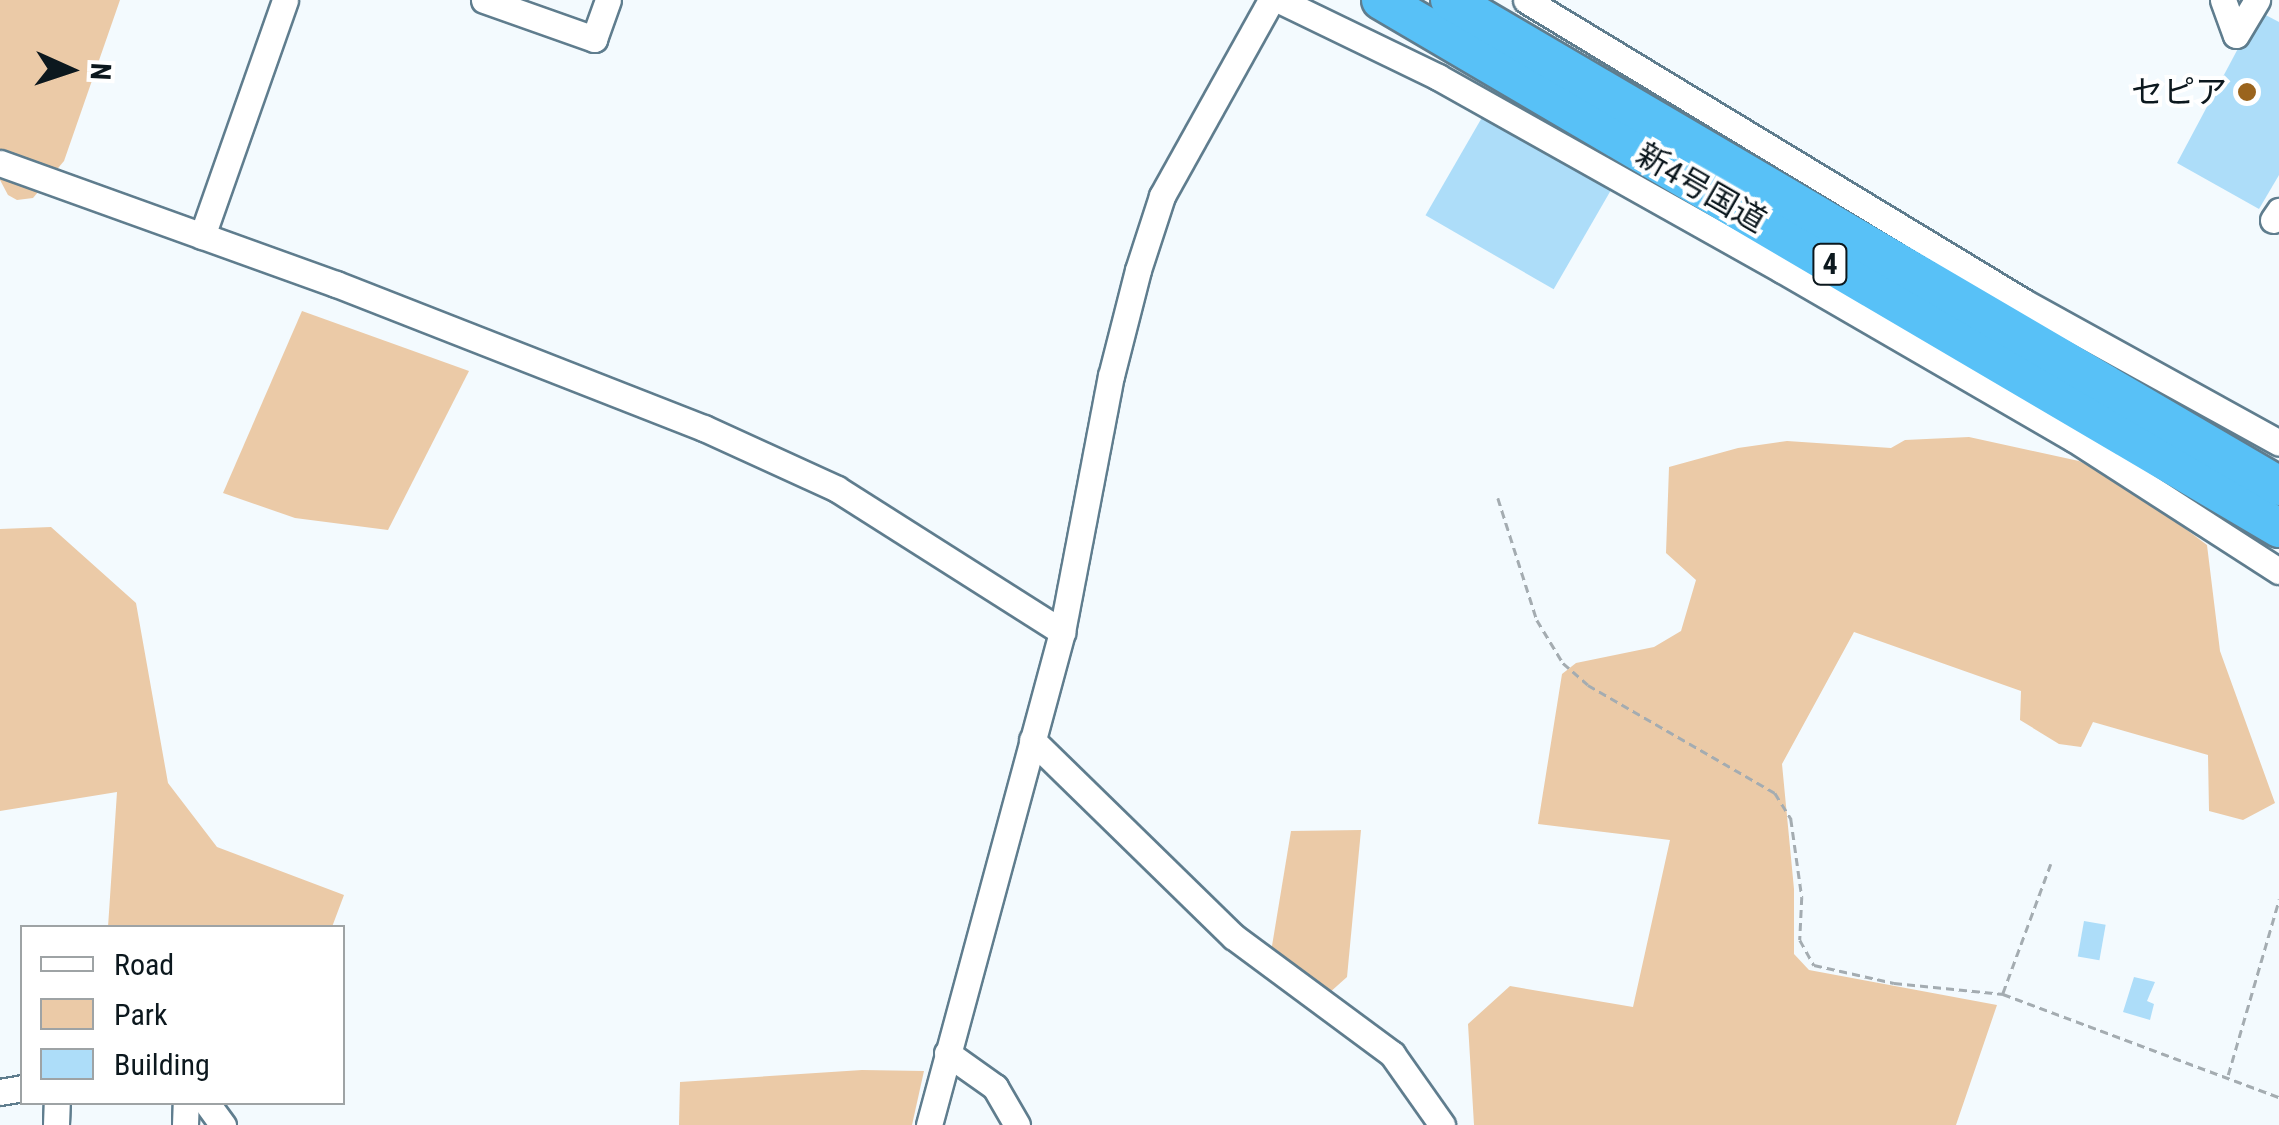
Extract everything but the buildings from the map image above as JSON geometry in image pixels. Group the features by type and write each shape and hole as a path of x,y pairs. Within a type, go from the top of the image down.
{"highway":[{"name":"新4号国道","path":"1381,0 1790,257 1944,347 2279,528"},
{"name":"新4号国道","path":"1450,0 2016,315 2279,486"}],"street":[{"path":"202,236 286,0"},
{"path":"484,0 594,40 608,0"},
{"path":"929,1125 1062,632 1111,376 1162,196 1272,0"},
{"path":"1280,0 1790,257"},
{"path":"1526,0 2016,315 2279,442"},
{"path":"2223,0 2236,34 2257,0"},
{"path":"0,162 514,352 820,481 1062,632"},
{"path":"1944,347 2074,439 2279,571"},
{"path":"1032,740 1234,936 1392,1054 1442,1125"},
{"path":"947,1053 995,1087 1017,1125"}],"path":[{"path":"1498,498 1537,620 1563,663 1588,685 1775,793 1792,820 1802,897 1800,940 1814,965 1894,983 2003,994 2279,1097"},
{"path":"2003,994 2051,864"},
{"path":"2228,1077 2279,899"}],"green space":[{"path":"0,0 120,0 64,161 33,198 17,200 8,195 0,180"},
{"path":"302,311 469,371 388,530 295,518 223,493"},
{"path":"1969,437 2079,461 2130,487 2207,545 2220,651 2275,803 2243,820 2209,811 2208,755 2093,722 2081,747 2059,744 2020,720 2021,691 1854,632 1782,764 1794,889 1794,954 1809,970 1997,1005 1956,1125 1474,1125 1468,1024 1510,986 1633,1007 1670,840 1538,824 1562,674 1576,663 1654,647 1681,631 1696,580 1666,553 1669,467 1738,448 1787,441 1891,448 1905,440"},
{"path":"51,527 136,603 168,783 217,847 344,895 333,925 108,925 117,792 0,811 0,529"},
{"path":"1361,830 1347,977 1319,1002 1269,964 1291,831"},
{"path":"862,1070 924,1071 912,1125 679,1125 680,1082"}],"place":[{"name":"セピア","path":"2247,92"}]}
